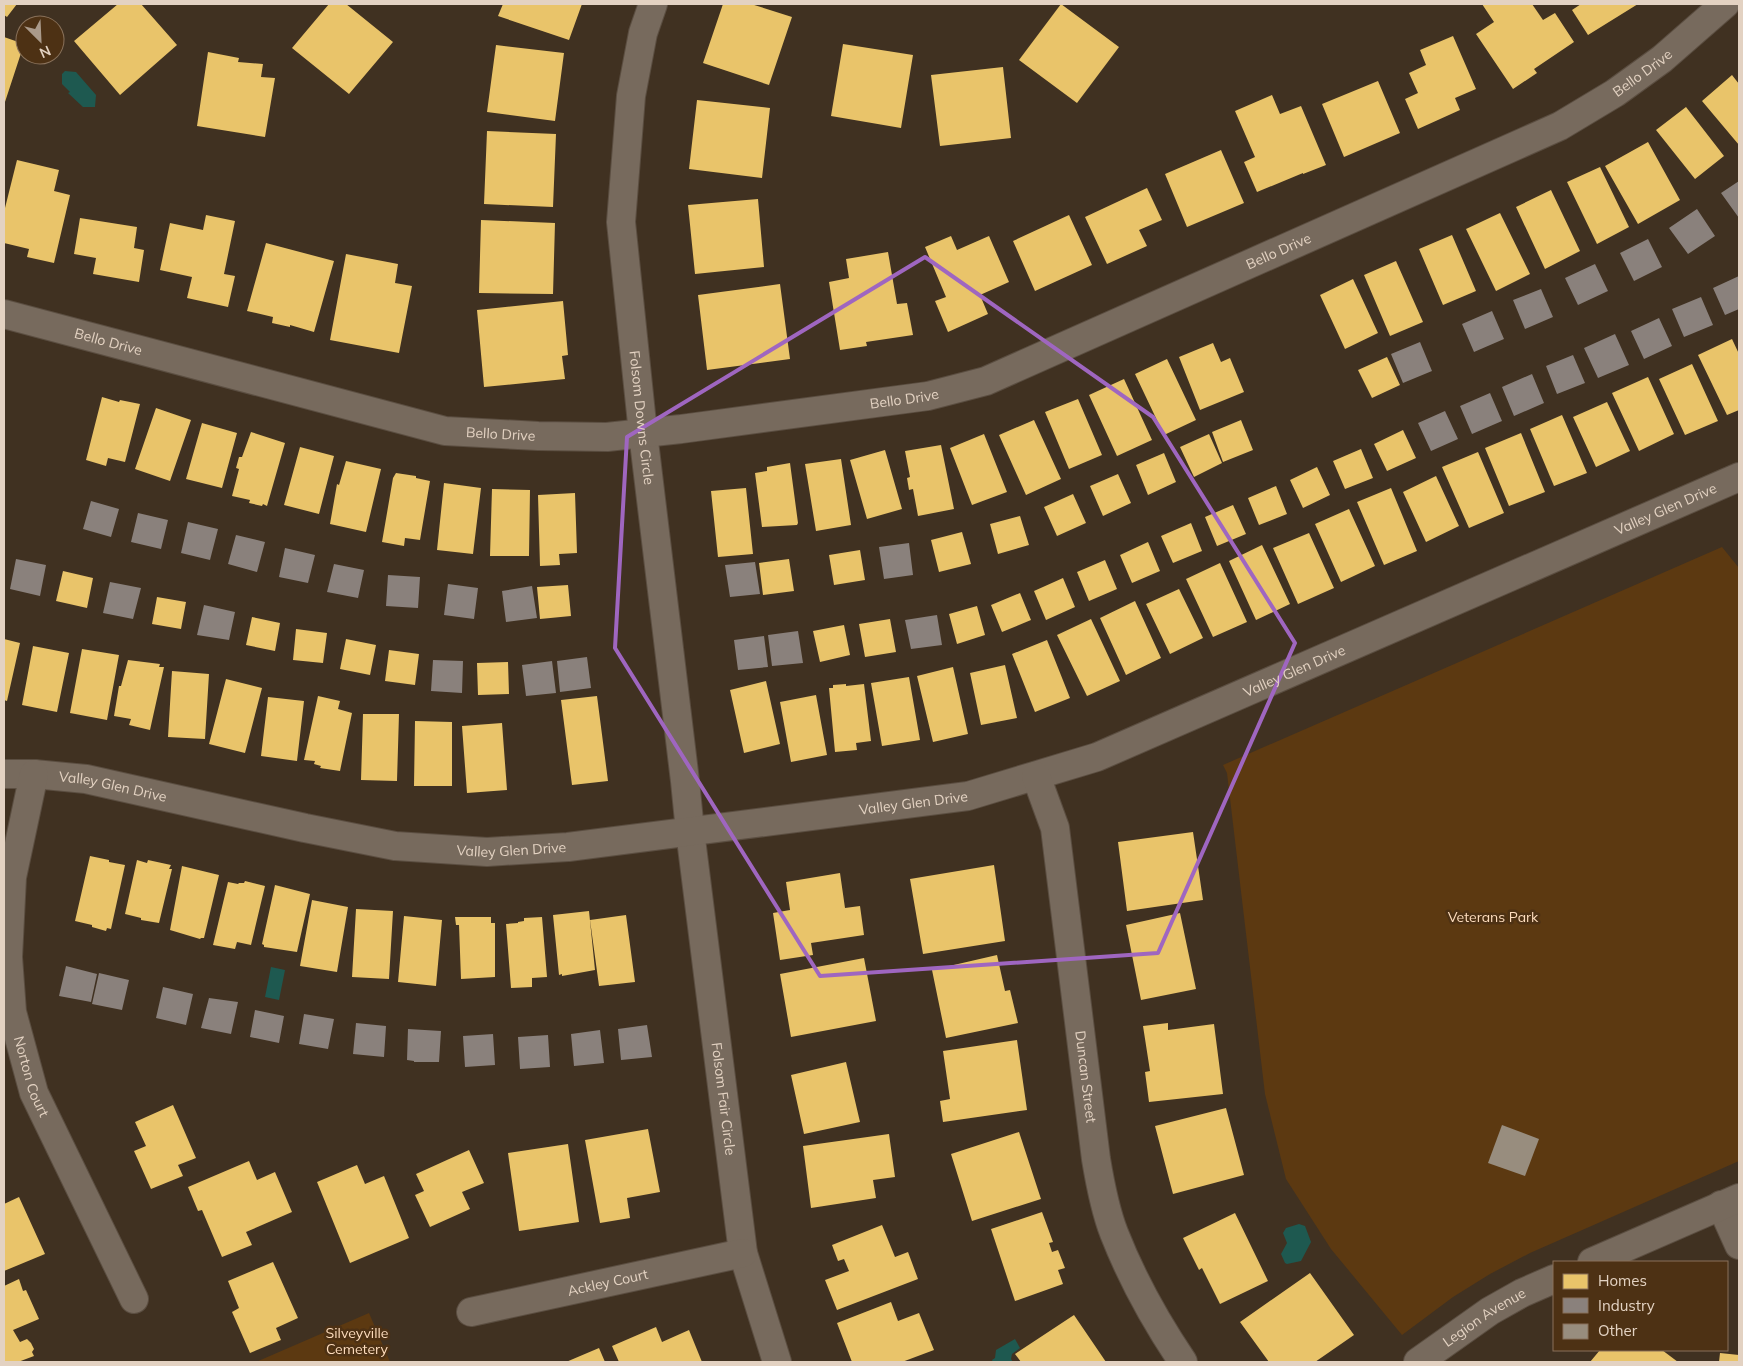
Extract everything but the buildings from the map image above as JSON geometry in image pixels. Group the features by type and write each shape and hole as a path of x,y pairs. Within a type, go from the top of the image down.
{"street":[{"name":"Folsom Downs Circle","path":"653,4 643,33 631,96 622,222 643,433 686,781 690,831"},
{"name":"Bello Drive","path":"4,314 445,431 538,436 607,437 928,396 986,381 1560,126 1615,93 1662,59 1725,4"},
{"name":"Valley Glen Drive","path":"4,774 34,774 86,779 395,846 453,851 528,851 636,840 690,831 968,796 1097,757 1739,477"},
{"name":"Valley Glen Drive","path":"4,759 34,774"},
{"name":"Norton Court","path":"34,774 12,877 8,957 12,1012 34,1093 134,1299"},
{"name":"Duncan Street","path":"1036,776 1055,828 1094,1149 1100,1183 1114,1232 1136,1283 1164,1334 1183,1362"},
{"name":"Folsom Fair Circle","path":"690,831 744,1253 777,1362"},
{"path":"1594,1261 1730,1202 1739,1245"},
{"name":"Ackley Court","path":"471,1312 744,1253"},
{"name":"Legion Avenue","path":"1418,1362 1490,1311 1522,1293 1553,1279"}],"highlighted area":[{"path":"925,257 1153,417 1295,643 1158,953 820,976 615,648 627,437"}],"green space":[{"name":"Veterans Park","path":"1722,547 1739,568 1739,1161 1530,1253 1490,1274 1453,1297 1402,1335 1331,1249 1286,1179 1265,1094 1227,773 1223,765"},
{"name":"Silveyville Cemetery","path":"369,1313 390,1362 256,1362"}],"water":[{"path":"65,71 76,72 96,95 95,107 83,107 68,93 70,92 62,84 62,74"},
{"path":"271,967 285,970 279,1000 265,997"},
{"path":"1299,1224 1305,1226 1311,1242 1301,1261 1287,1264 1281,1254 1287,1243 1283,1233 1286,1228"},
{"path":"1015,1339 1020,1348 1012,1354 1011,1359 1013,1362 993,1362 996,1350"}]}
